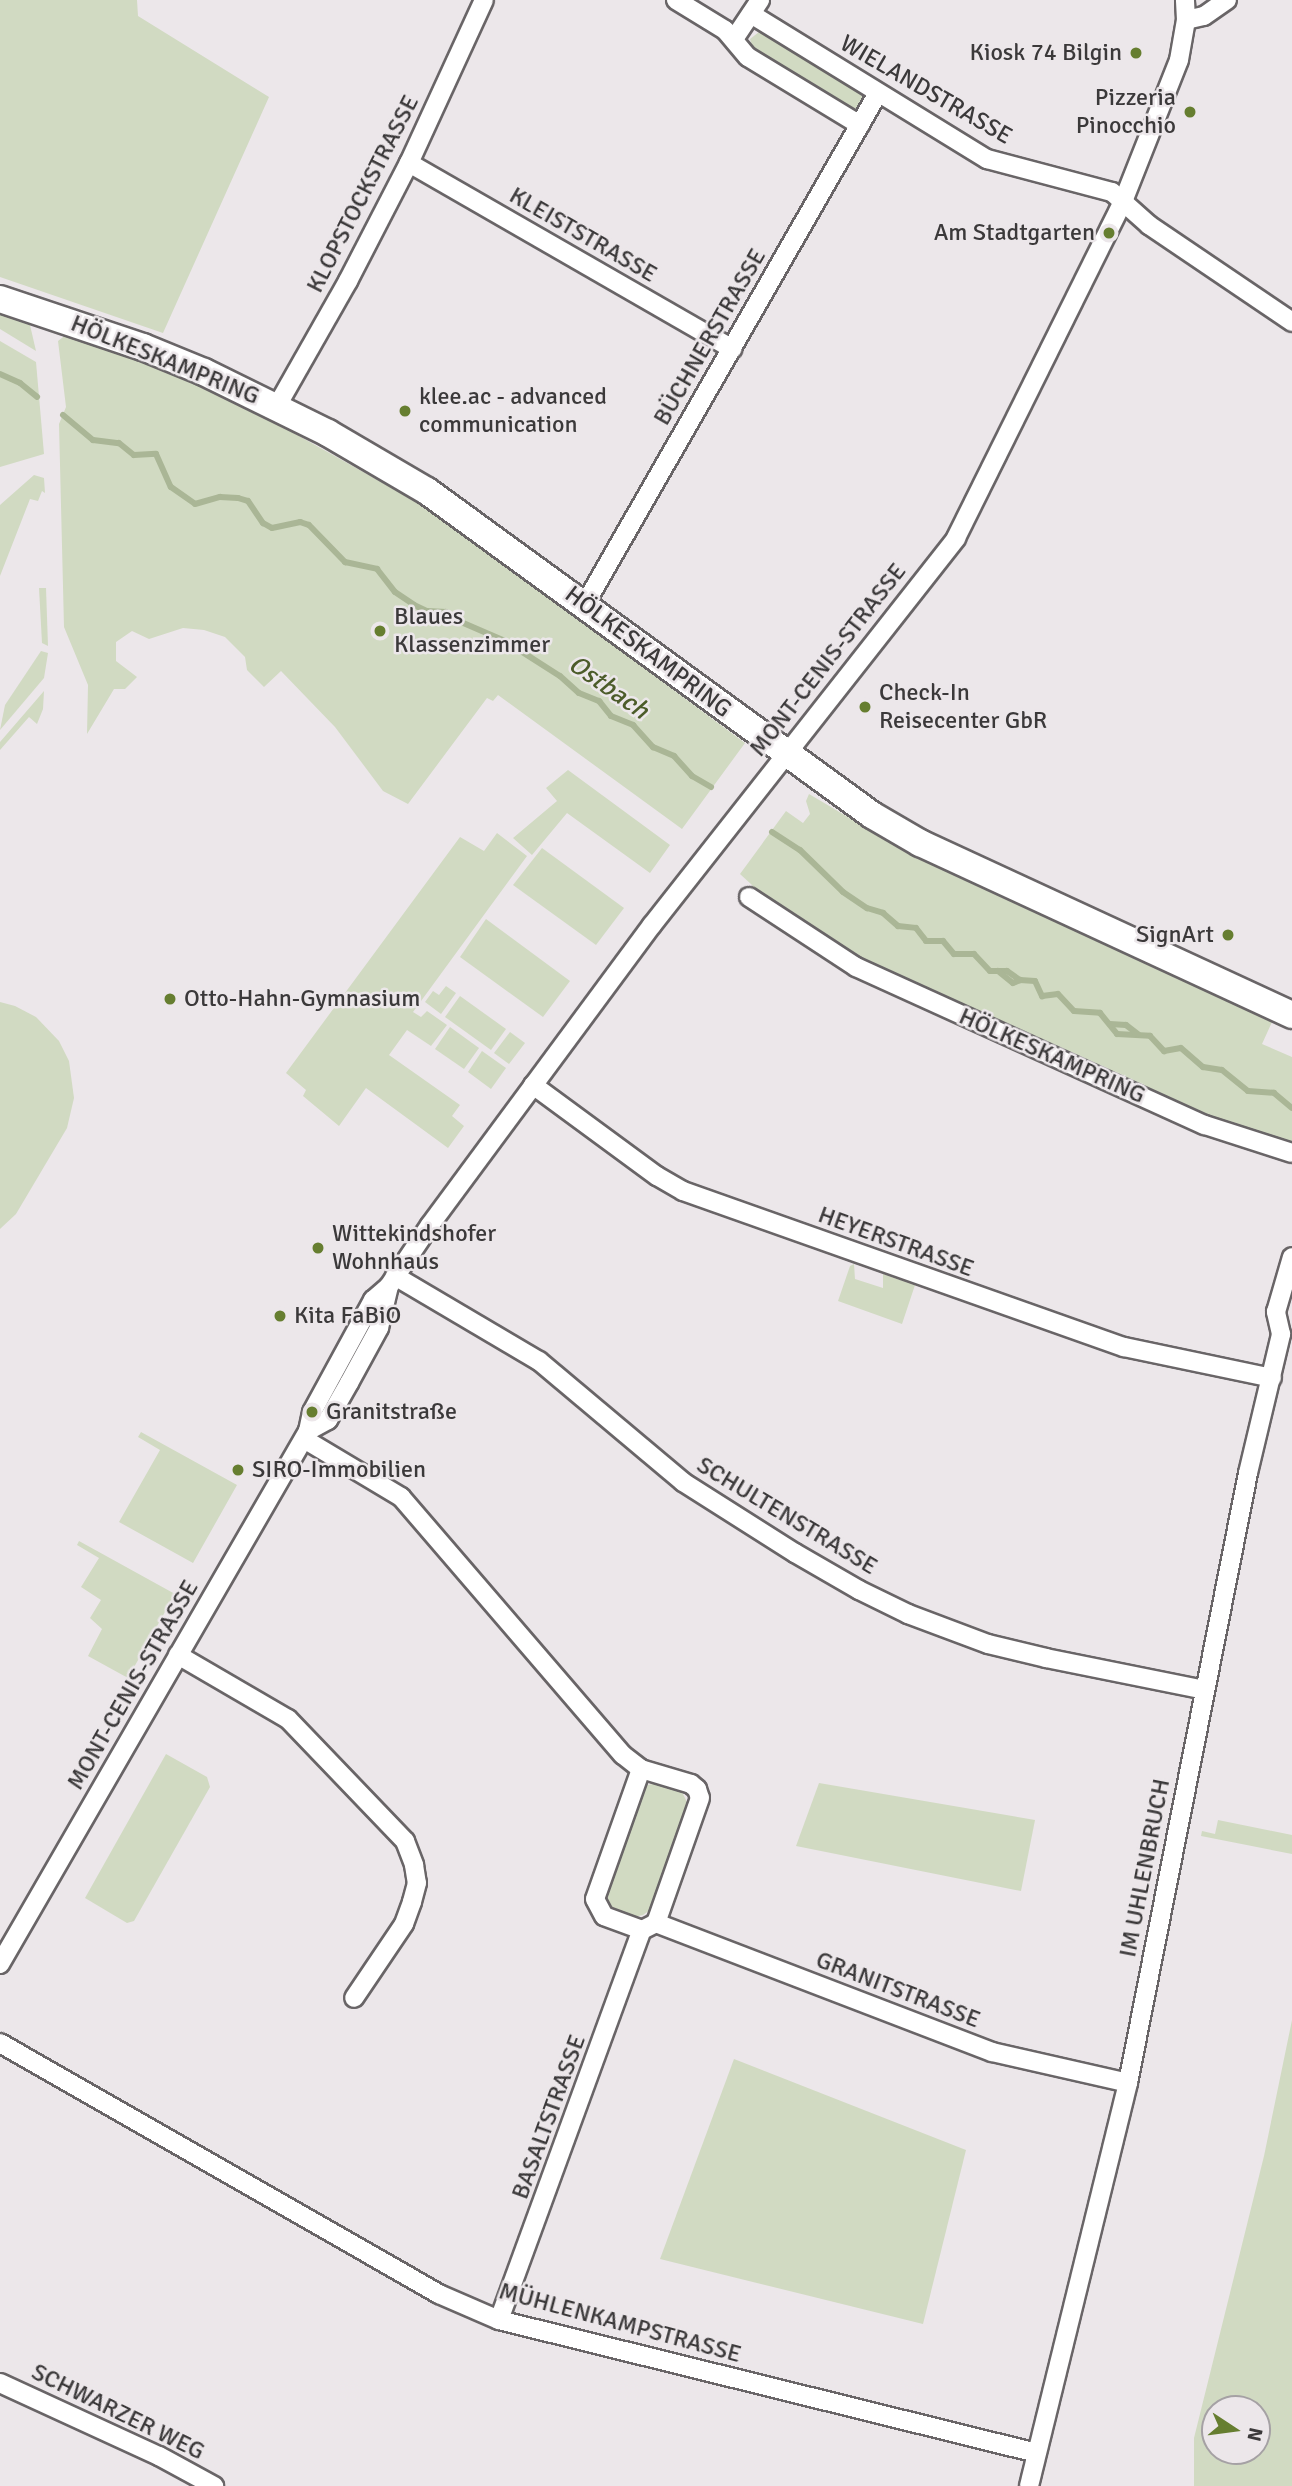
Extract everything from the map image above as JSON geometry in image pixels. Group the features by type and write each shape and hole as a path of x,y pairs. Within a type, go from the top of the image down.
{"main road":[{"name":"HÖLKESKAMPRING","path":"0,299 143,346 277,406 427,491 872,815 909,837 1292,1015"}],"street":[{"name":"KLOPSTOCKSTRASSE","path":"277,406 348,281 409,163 484,0"},
{"path":"676,0 714,21 734,39 748,57 860,125"},
{"name":"MONT-CENIS-STRASSE","path":"0,1964 306,1435 312,1412 373,1300 392,1281 652,925 956,538 1124,200 1179,60 1186,20 1185,0"},
{"path":"1186,20 1204,16 1227,0"},
{"path":"734,39 756,7"},
{"name":"WIELANDSTRASSE","path":"756,7 878,93 987,159 1017,169 1099,186 1124,200"},
{"name":"BÜCHNERSTRASSE","path":"585,604 878,93"},
{"name":"KLEISTSTRASSE","path":"409,163 732,349"},
{"path":"1124,200 1149,225 1292,322"},
{"name":"HÖLKESKAMPRING","path":"749,897 856,967 1205,1125 1292,1153"},
{"name":"HEYERSTRASSE","path":"533,1085 657,1176 683,1191 985,1301 1124,1347 1272,1378"},
{"name":"IM UHLENBRUCH","path":"1028,2486 1128,2083 1248,1473 1281,1334 1276,1312 1292,1257"},
{"name":"SCHULTENSTRASSE","path":"392,1281 539,1360 683,1482 794,1553 859,1590 947,1630 1001,1647 1205,1690"},
{"path":"306,1435 401,1497 623,1755 641,1769 691,1784 697,1789 700,1798 649,1927"},
{"path":"178,1655 288,1719 405,1841 417,1883 412,1902 404,1924 354,1998"},
{"name":"GRANITSTRASSE","path":"641,1769 595,1899 604,1916 649,1927 992,2052 1128,2083"},
{"name":"BASALTSTRASSE","path":"499,2320 649,1927"},
{"name":"MÜHLENKAMPSTRASSE","path":"0,2043 439,2294 499,2320 1037,2453"},
{"name":"SCHWARZER WEG","path":"0,2383 159,2456 214,2486"}],"green space":[{"path":"0,0 137,0 138,16 269,97 163,333 0,277"},
{"path":"759,32 860,92 863,99 861,107 850,110 753,50 750,39"},
{"path":"0,314 30,325 36,351 0,329"},
{"path":"67,334 129,355 240,403 431,510 745,743 682,829 498,695 493,701 487,698 408,804 383,791 335,727 281,671 264,687 247,670 245,657 225,637 204,630 183,628 149,639 132,631 116,642 116,661 137,677 125,689 114,689 87,734 88,685 64,627 59,424 66,407 58,341"},
{"path":"0,341 36,362 44,454 0,467"},
{"path":"34,475 44,478 45,493 42,491 38,501 30,499 0,576 0,505"},
{"path":"39,588 46,588 48,646 42,643"},
{"path":"41,651 48,653 44,678 0,730 5,705"},
{"path":"44,691 43,709 37,724 29,717 0,750 0,742"},
{"path":"568,770 670,845 650,873 567,813 532,855 513,838 557,801 546,788"},
{"path":"809,794 917,858 1272,1022 1262,1044 1292,1057 1292,1144 1228,1125 1172,1102 871,965 756,893 740,874 786,811 803,823 810,814 806,801"},
{"path":"497,833 527,856 413,1012 421,1017 427,1011 447,1025 431,1046 407,1030 389,1055 460,1105 452,1116 464,1126 448,1148 366,1088 339,1126 303,1096 306,1090 286,1073 460,837 484,851"},
{"path":"542,848 624,908 596,945 513,885"},
{"path":"486,919 570,981 543,1017 460,957"},
{"path":"446,986 456,993 441,1014 425,1002 433,991 439,995"},
{"path":"460,996 506,1029 491,1050 445,1017"},
{"path":"0,1002 36,1017 59,1041 69,1061 74,1098 67,1128 16,1214 0,1229"},
{"path":"450,1027 479,1048 464,1069 435,1049"},
{"path":"510,1032 525,1043 509,1064 494,1053"},
{"path":"482,1051 506,1068 491,1089 468,1072"},
{"path":"854,1264 855,1279 883,1288 883,1274 915,1285 902,1324 838,1301 850,1266"},
{"path":"141,1432 237,1485 193,1563 119,1522 160,1450 138,1437"},
{"path":"79,1541 175,1594 128,1678 88,1656 102,1629 90,1618 101,1600 81,1587 99,1558 77,1545"},
{"path":"166,1754 207,1777 210,1787 134,1921 127,1923 85,1898"},
{"path":"659,1783 682,1792 689,1806 654,1907 643,1915 629,1918 615,1913 607,1905 611,1870 642,1790 647,1785"},
{"path":"819,1783 1035,1820 1021,1891 796,1846"},
{"path":"1218,1820 1292,1835 1292,1854 1201,1836 1202,1831 1215,1834"},
{"path":"1292,2020 1292,2486 1194,2486 1194,2438 1201,2410 1201,2465 1271,2465 1271,2395 1205,2395 1264,2156"},
{"path":"734,2059 966,2150 923,2324 660,2259"}],"waterway":[{"name":"Ostbach","path":"0,374 20,383 37,397"},
{"name":"Ostbach","path":"63,415 93,440 119,443 134,455 156,454 171,487 195,504 220,497 238,498 248,501 263,523 272,528 300,522 309,525 345,562 377,569 395,592 414,605 427,611 446,612 461,622 505,641 560,676 579,693 599,701 611,716 633,725 653,747 674,756 692,776 711,787"},
{"name":"Ostbach","path":"772,832 800,850 843,892 867,908 883,913 898,926 916,928 926,941 943,941 954,954 974,954 990,971 1007,971 1020,980 1035,981 1042,996 1058,994 1074,1011 1100,1013 1117,1034 1150,1036 1164,1051 1181,1048 1203,1067 1222,1070 1248,1091 1274,1093 1292,1108"},
{"name":"Ostbach","path":"998,971 1013,983 1020,980"},
{"name":"Ostbach","path":"1110,1024 1126,1025 1138,1034"}],"place":[{"name":"Kiosk 74 Bilgin","path":"1136,53"},
{"name":"Pizzeria Pinocchio","path":"1190,112"},
{"name":"Am Stadtgarten","path":"1109,233"},
{"name":"klee.ac - advanced communication","path":"405,411"},
{"name":"Blaues Klassenzimmer","path":"380,631"},
{"name":"Check-In Reisecenter GbR","path":"865,707"},
{"name":"SignArt","path":"1228,935"},
{"name":"Otto-Hahn-Gymnasium","path":"170,999"},
{"name":"Wittekindshofer Wohnhaus","path":"318,1248"},
{"name":"Kita FaBiO","path":"280,1316"},
{"name":"Granitstraße","path":"312,1412"},
{"name":"SIRO-Immobilien","path":"238,1470"}]}
